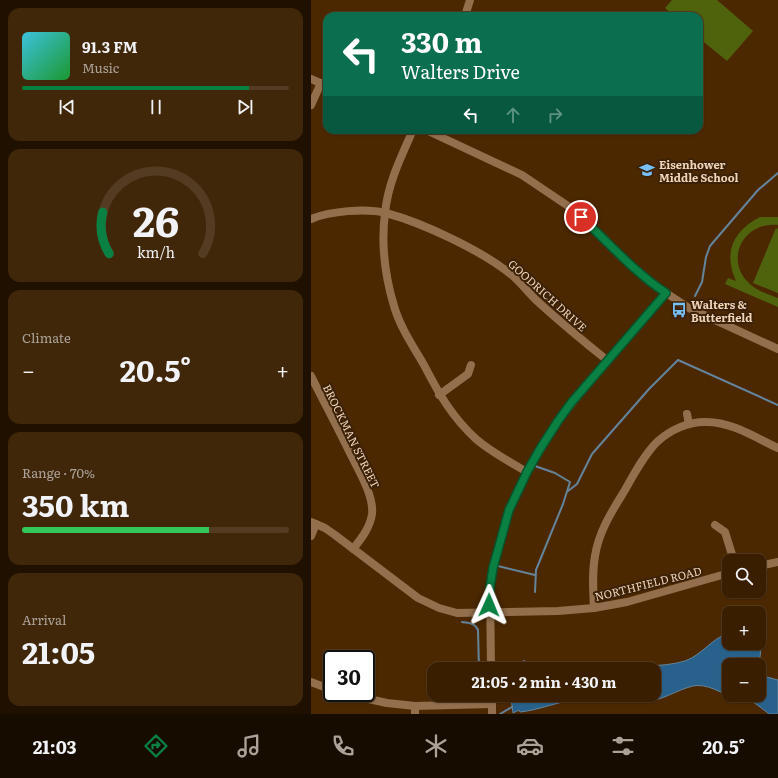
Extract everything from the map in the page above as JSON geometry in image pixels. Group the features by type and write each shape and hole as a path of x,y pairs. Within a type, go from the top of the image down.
{"street":[{"path":"466,12 470,0"},
{"path":"311,78 323,84"},
{"path":"311,105 323,86"},
{"path":"411,134 392,178 385,213 383,251 395,307 406,332 439,395 452,413 477,439 495,453 527,472"},
{"path":"436,134 497,162 541,187 571,208 605,239 621,257 678,302 707,317 778,349"},
{"name":"GOODRICH DRIVE","path":"311,219 333,214 367,211 385,213 438,233 493,262 513,276 530,294 562,323 608,361"},
{"path":"491,662 490,587 496,554 509,510 527,472 558,421 666,293"},
{"path":"439,395 468,374 471,365"},
{"name":"BROCKMAN STREET","path":"311,376 313,386 333,417 363,480 371,501 372,514 369,527 353,549"},
{"path":"687,414 689,424"},
{"path":"594,608 593,573 595,555 600,535 608,518 637,470 658,441 689,424 708,422 728,425 778,448"},
{"path":"311,536 314,523"},
{"name":"NORTHFIELD ROAD","path":"314,523 335,535 418,598 439,608 457,613 558,611 594,608 627,602 722,575"},
{"path":"715,525 725,532 732,554"},
{"path":"766,565 778,562"},
{"path":"311,682 323,687"},
{"path":"375,700 415,710 471,702"},
{"path":"492,702 492,714"}],"green space":[{"path":"672,0 717,0 753,31 727,61 703,41 703,12 670,12 665,8"},
{"path":"760,217 778,217 778,225 767,225 757,228 749,234 739,251 738,260 740,270 746,280 757,289 778,298 778,307 725,284 728,278 736,281 730,261 733,243 743,229"},
{"path":"776,228 778,229 778,293 753,283"}],"water":[{"path":"722,636 722,650 761,650 760,658 722,658 722,693 709,687 698,685 661,698 661,666 685,661 697,655"},
{"path":"766,677 778,680 778,714 769,714 753,702 766,702"},
{"path":"512,702 564,702 527,711 520,712 519,710 513,713"}],"waterway":[{"path":"695,296 702,282 706,257 710,246 758,190 778,173"},
{"path":"568,491 577,484 592,454 649,389 678,360 778,405"},
{"path":"535,466 555,473 570,482 563,504 536,570 535,592"},
{"path":"498,566 535,575"},
{"path":"462,622 469,623 478,630 479,662"},
{"path":"500,714 512,707"}],"place":[{"name":"Eisenhower Middle School","path":"647,170"},
{"name":"Walters & Butterfield","path":"679,310"}],"route":[{"path":"489,605 493,568 508,512 527,472 546,438 571,403 666,293 659,289 621,257 605,239 581,217"}]}
